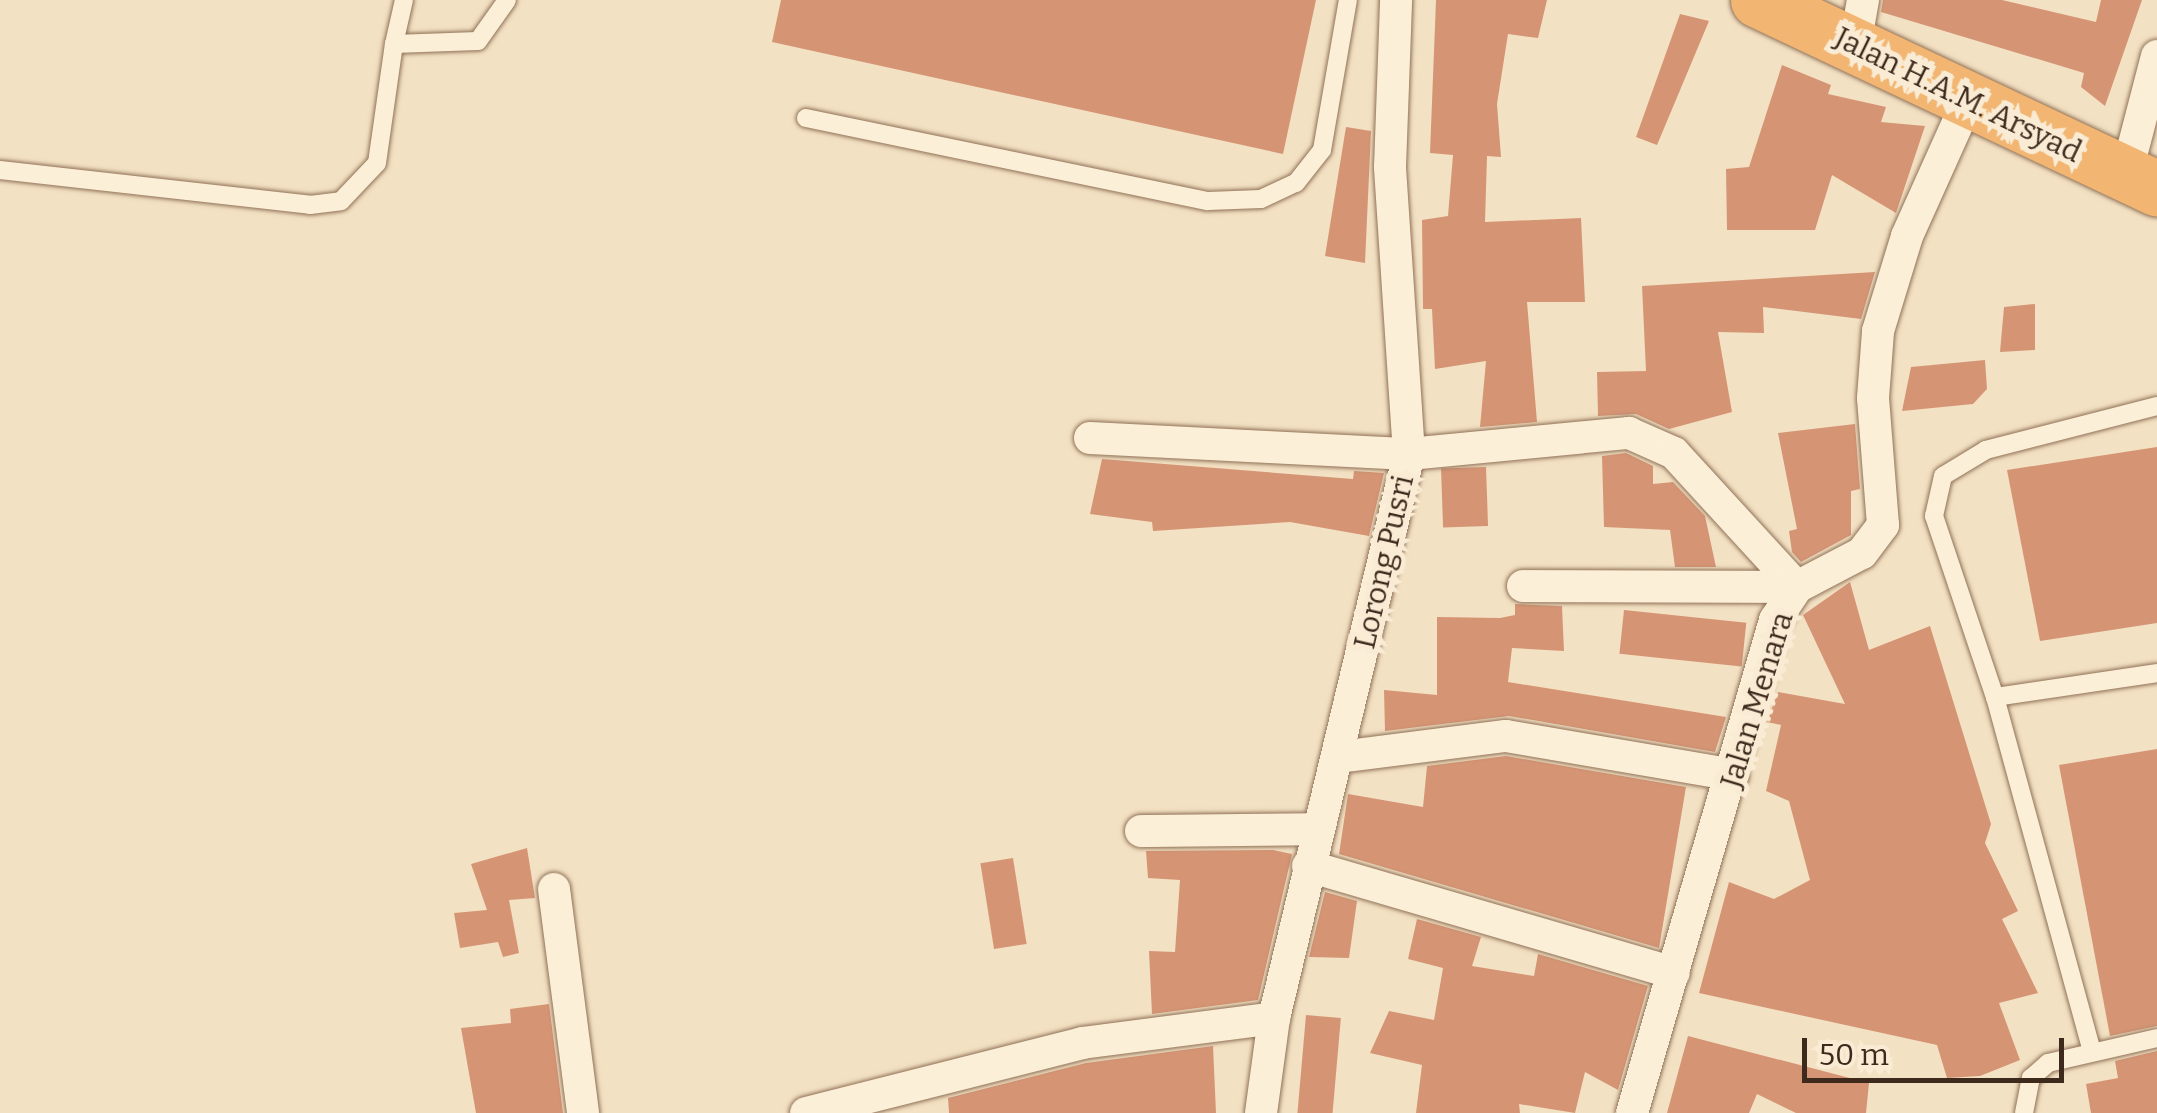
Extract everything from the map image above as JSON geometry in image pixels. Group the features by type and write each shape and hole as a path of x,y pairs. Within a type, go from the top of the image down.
{"highway":[{"name":"Jalan H.A.M. Arsyad","path":"1758,0 1859,23 1968,100 2142,182"}],"street":[{"name":"Lorong Pusri","path":"1261,1113 1274,1018 1308,866 1339,757 1410,454 1390,167 1396,0"},
{"path":"2142,182 2157,56"},
{"name":"Jalan Menara","path":"1632,1113 1734,775 1775,620 1797,587 1862,553 1883,524 1872,398 1878,331 1907,236 1968,100"},
{"path":"1090,438 1410,454 1650,439 1674,453 1797,587"},
{"path":"1523,586 1797,587"},
{"path":"1339,757 1506,736 1734,775"},
{"path":"1141,831 1319,828"},
{"path":"1308,866 1674,973"},
{"path":"554,888 583,1113"},
{"path":"806,1113 1082,1043 1274,1018"}],"lane":[{"path":"0,170 310,206 341,201 376,163 404,0"},
{"path":"394,44 478,41 507,0"},
{"path":"806,118 1208,201 1262,199 1296,182 1322,150 1348,0"},
{"path":"2091,1049 1995,697 1934,516 1943,476 1986,450 2157,406"},
{"path":"1995,697 2157,673"},
{"path":"2024,1113 2032,1078 2091,1049 2157,1038"}],"building":[{"path":"781,0 1316,0 1283,154 772,42"},
{"path":"1436,0 1547,0 1538,38 1508,34 1497,104 1501,157 1487,156 1485,222 1581,218 1585,302 1527,302 1537,422 1480,427 1486,361 1435,369 1432,309 1423,309 1422,220 1448,216 1453,155 1430,153"},
{"path":"1883,0 2002,0 2096,22 2101,0 2142,0 2105,106 2081,87 2084,73 1881,12"},
{"path":"1680,14 1709,21 1657,145 1636,137"},
{"path":"1782,65 1831,85 1828,94 1886,107 1881,122 1925,126 1896,213 1832,175 1815,230 1727,230 1726,169 1749,167"},
{"path":"1346,127 1371,131 1365,263 1325,256"},
{"path":"1875,272 1861,319 1763,307 1764,333 1718,332 1732,412 1669,429 1636,414 1598,416 1597,372 1646,371 1642,286"},
{"path":"2035,304 2035,350 2000,352 2004,307"},
{"path":"1985,360 1987,389 1973,404 1902,411 1911,367"},
{"path":"1855,424 1860,489 1851,491 1851,535 1801,562 1792,552 1789,531 1797,529 1778,433"},
{"path":"2157,447 2157,623 2040,641 2007,470"},
{"path":"1626,453 1653,466 1653,484 1673,482 1705,516 1716,567 1675,567 1670,530 1604,527 1602,456"},
{"path":"1102,459 1353,479 1354,471 1384,473 1369,536 1290,522 1153,531 1152,522 1090,514"},
{"path":"1486,467 1488,526 1443,528 1441,469"},
{"path":"1850,582 1869,650 1930,626 1991,824 1985,843 2018,911 2002,919 2038,993 1999,1003 2020,1060 1980,1076 1947,1078 1937,1045 1699,993 1729,882 1774,899 1810,880 1789,801 1766,791 1781,725 1767,722 1778,692 1845,704 1803,615"},
{"path":"1515,604 1562,606 1564,651 1512,648 1508,682 1726,717 1715,752 1509,716 1385,731 1384,690 1437,695 1437,617 1500,618 1515,615"},
{"path":"1624,610 1746,623 1742,667 1619,654"},
{"path":"2157,749 2157,1026 2110,1036 2059,765"},
{"path":"1506,756 1686,787 1659,948 1339,854 1348,794 1423,807 1427,766"},
{"path":"527,848 535,898 509,900 519,953 503,957 498,942 460,948 454,913 487,910 471,864"},
{"path":"1273,850 1292,854 1258,1000 1152,1014 1149,951 1175,952 1180,880 1148,878 1146,851"},
{"path":"1013,858 1027,944 994,949 980,863"},
{"path":"1325,892 1357,901 1349,958 1309,957"},
{"path":"1417,919 1481,937 1472,966 1534,976 1538,954 1648,986 1618,1090 1585,1072 1575,1113 1519,1104 1520,1113 1416,1113 1422,1065 1370,1053 1389,1011 1434,1020 1443,968 1408,959"},
{"path":"549,1004 563,1113 476,1113 461,1028 511,1023 510,1009"},
{"path":"1306,1015 1341,1018 1333,1113 1297,1113"},
{"path":"1688,1036 1869,1083 1866,1113 1796,1113 1757,1094 1749,1113 1667,1113"},
{"path":"1213,1046 1216,1113 949,1113 948,1098 1086,1063"},
{"path":"2157,1051 2157,1113 2091,1113 2086,1084 2118,1078 2115,1061"}]}
